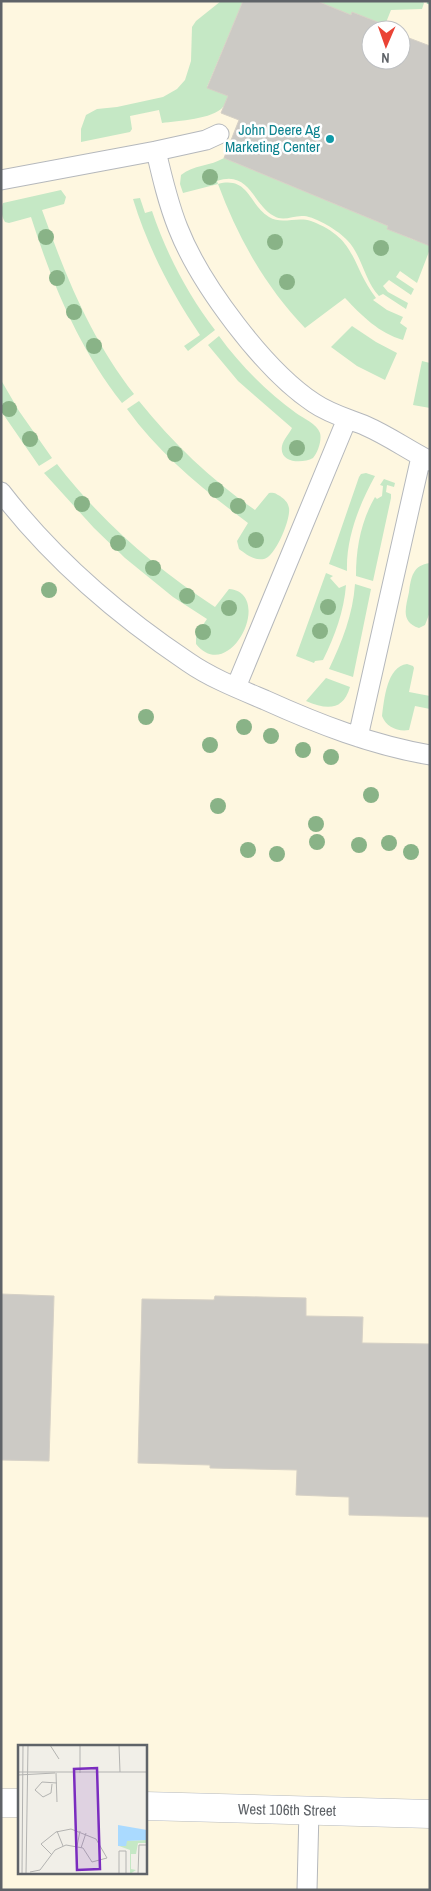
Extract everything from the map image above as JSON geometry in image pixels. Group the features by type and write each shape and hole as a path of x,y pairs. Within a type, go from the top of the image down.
{"street":[{"path":"1,1803 18,1803"},
{"name":"West 106th Street","path":"146,1806 430,1814"}],"lane":[{"path":"1,180 156,151 206,140 219,134"},
{"path":"156,151 178,230 205,281 254,346 294,389 331,413 375,431 425,459 358,737"},
{"path":"236,687 347,419"},
{"path":"1,492 20,516 65,563 129,619 189,663 236,687 326,727 410,752 430,755"},
{"path":"307,1890 309,1811"}],"shaded area":[{"path":"1,1 430,1 430,1890 1,1890"}],"green space":[{"path":"221,1 243,1 207,87 228,96 223,107 204,117 162,123 159,110 130,116 132,129 130,132 81,142 81,129 86,115 97,109 117,107 163,97 177,89 185,80 191,61 192,27 196,21"},
{"path":"317,1 422,1 424,3 422,9 391,10 387,20 372,20 352,12 351,15"},
{"path":"224,158 388,226 388,229 414,240 430,243 430,249 417,283 400,271 396,277 414,289 411,295 389,280 383,286 388,292 408,303 406,309 383,294 379,296 370,283 352,246 333,229 309,217 278,218 274,216 260,204 244,184 237,180 217,181 218,184 183,193 180,184 181,175 191,169"},
{"path":"218,184 236,184 248,193 262,212 269,217 279,220 300,219 311,221 337,236 351,253 376,298 373,300 387,310 403,317 400,323 407,328 403,340 379,328 364,317 345,298 305,328 277,295 254,260 234,223"},
{"path":"61,190 66,197 64,204 42,210 80,306 104,351 134,394 122,403 106,382 79,337 57,290 31,217 9,223 5,222 3,217 3,203"},
{"path":"140,198 145,213 152,211 179,273 196,303 215,330 188,351 184,346 200,335 179,303 153,252 133,199"},
{"path":"352,326 397,353 385,380 357,366 331,347"},
{"path":"219,336 245,368 264,387 285,405 313,424 318,430 320,442 313,458 303,461 292,461 284,456 282,446 292,428 238,381 208,345"},
{"path":"422,361 430,363 430,408 413,405"},
{"path":"1,380 19,411 52,458 39,466 1,411"},
{"path":"139,401 193,460 255,510 269,493 276,493 286,501 289,508 287,520 277,545 268,557 257,559 250,557 239,549 237,541 248,523 199,485 154,442 127,409"},
{"path":"57,464 92,505 130,542 150,560 193,592 215,607 229,589 242,594 248,605 248,619 242,634 234,646 222,654 209,654 196,644 196,635 207,619 173,597 125,558 94,528 44,473"},
{"path":"366,473 375,476 364,498 351,534 347,571 329,564 359,477 361,474"},
{"path":"384,479 395,483 394,487 387,485 386,492 391,494 391,498 373,581 356,576 357,555 360,535 366,516 375,497 377,499 382,496 383,486 380,485"},
{"path":"430,563 430,612 425,625 419,628 409,622 407,618 407,603 411,581 416,569"},
{"path":"326,573 333,576 330,578 339,588 346,585 345,595 335,633 323,660 315,661 314,663 296,656"},
{"path":"355,584 371,589 353,677 329,669 346,628"},
{"path":"407,664 414,668 409,692 430,696 430,709 415,706 409,730 401,730 389,726 382,716 391,677 400,666"},
{"path":"326,678 350,687 343,701 327,707 306,701"}],"building":[{"name":"John Deere Ag Marketing Center","path":"243,1 317,1 351,15 352,12 372,20 361,20 361,70 411,70 411,39 430,46 430,246 387,229 388,226 224,158 239,120 221,113 228,96 207,88"},
{"path":"1,1294 54,1296 49,1461 1,1460"},
{"path":"215,1296 306,1298 306,1316 363,1317 362,1343 430,1344 430,1517 349,1515 349,1497 296,1495 297,1470 210,1468 210,1465 138,1463 142,1299 214,1300"}],"place":[{"name":"John Deere Ag Marketing Center","path":"330,139"}]}
